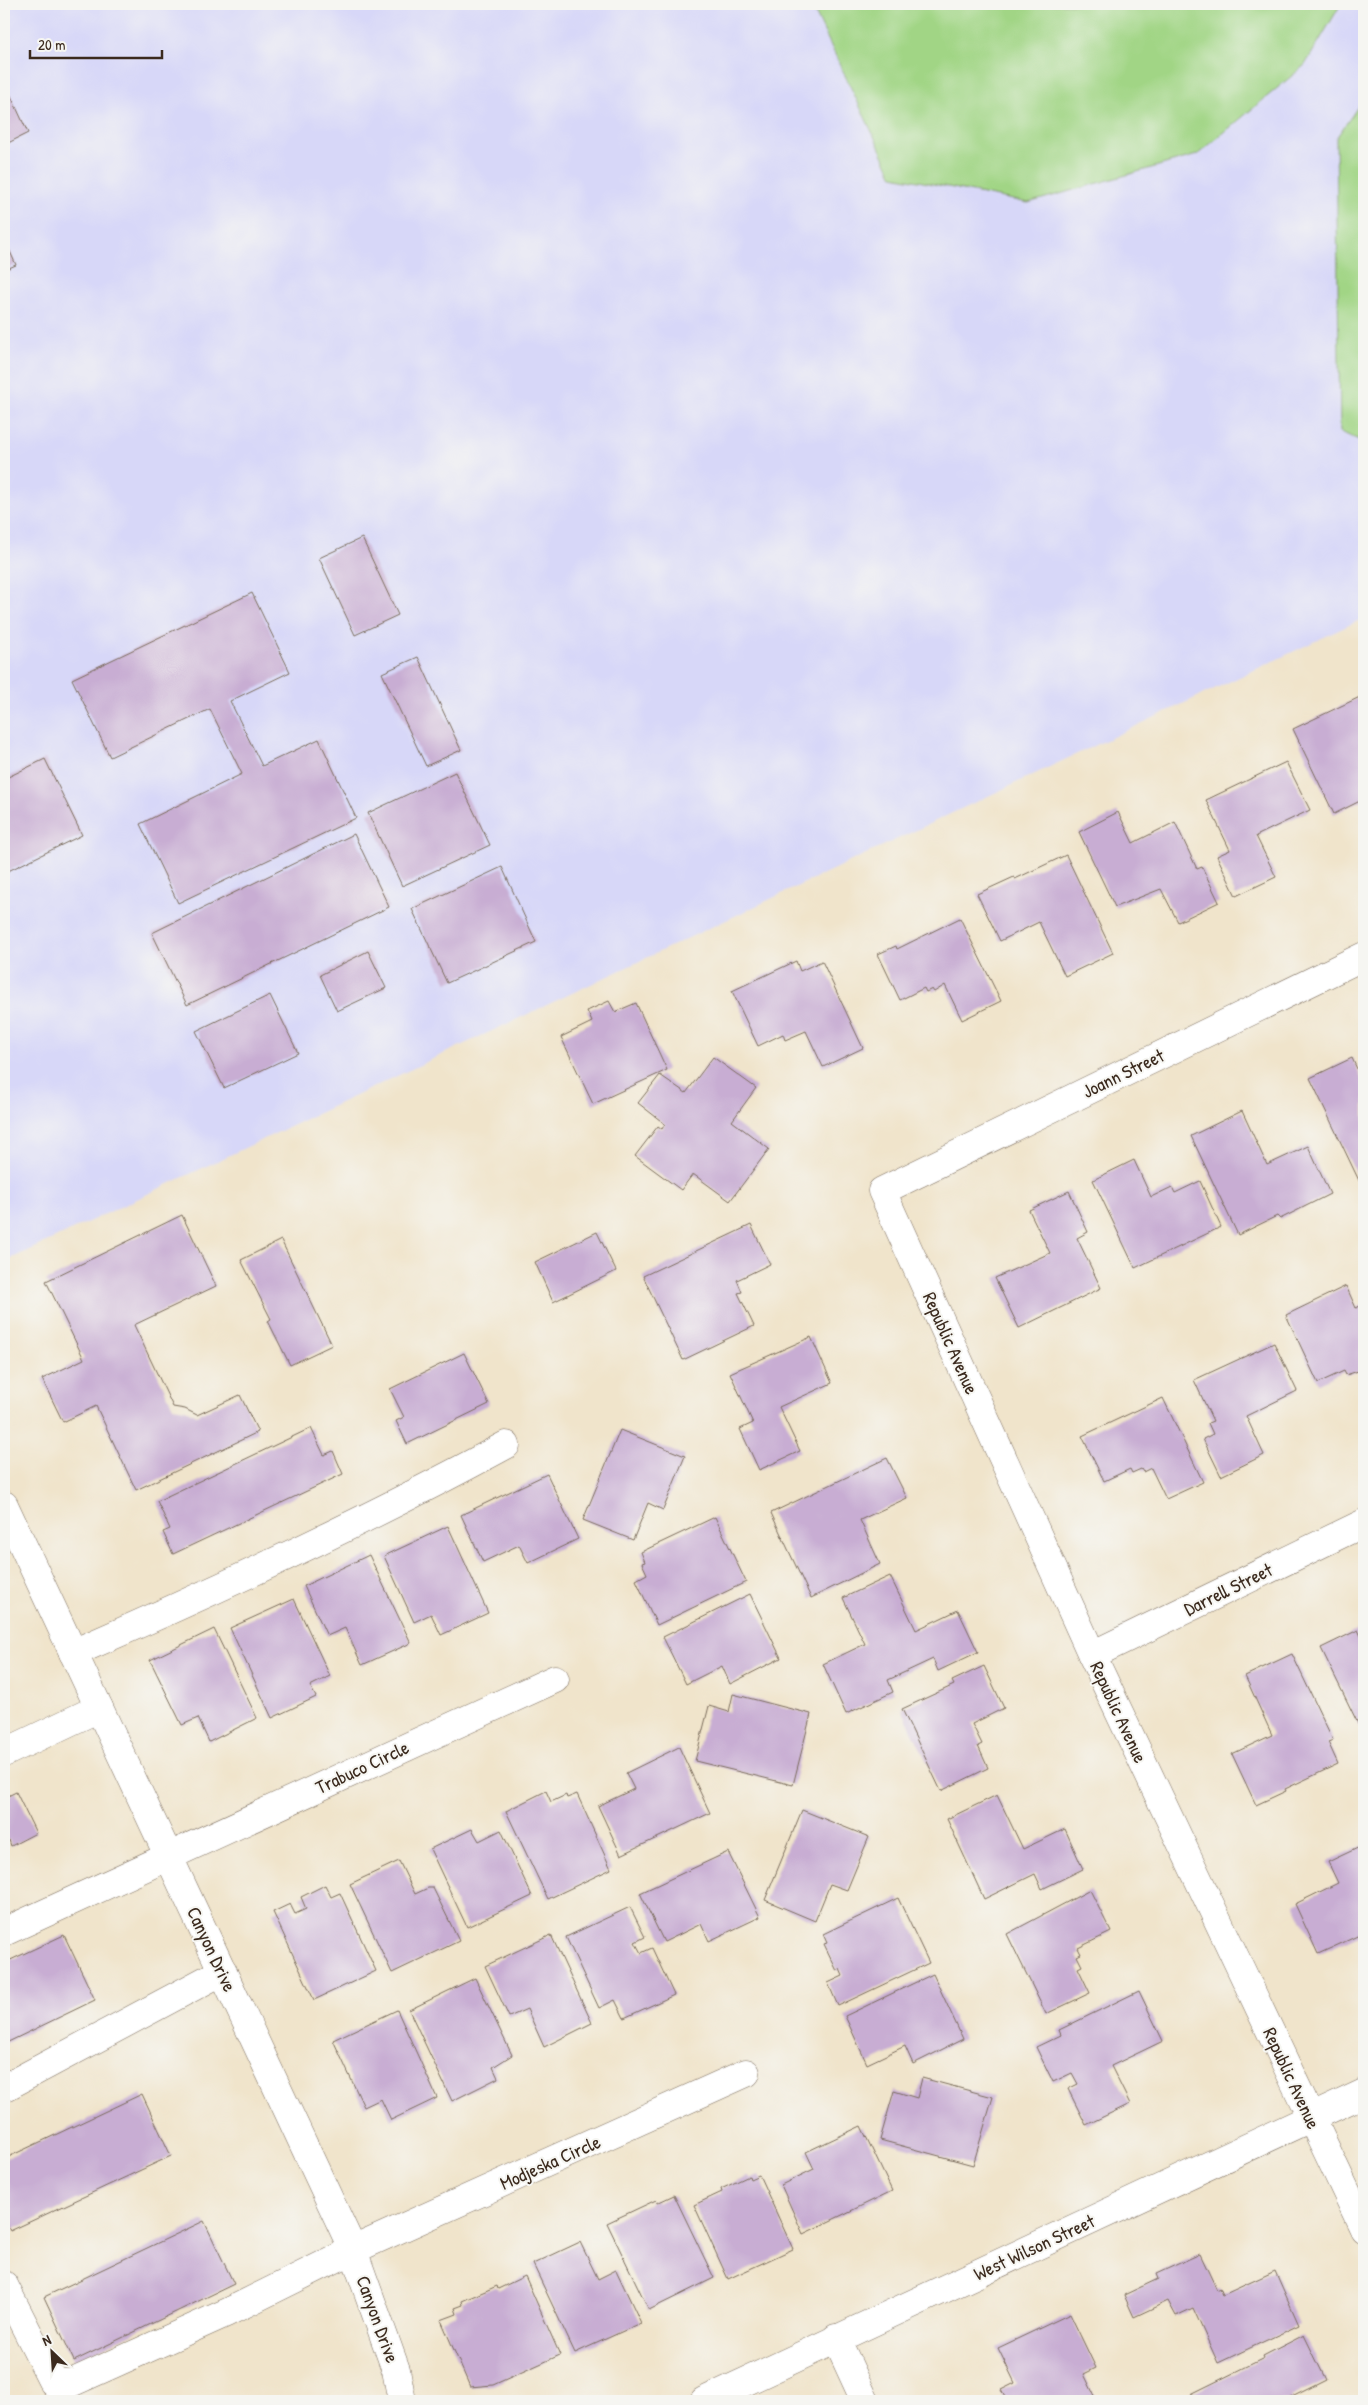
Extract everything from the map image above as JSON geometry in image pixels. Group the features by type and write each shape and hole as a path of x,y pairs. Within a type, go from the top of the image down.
{"street":[{"name":"Joann Street","path":"882,1191 1364,956"},
{"name":"Republic Avenue","path":"882,1191 1092,1655 1364,2230"},
{"path":"74,1653 334,1535 506,1445"},
{"name":"Canyon Drive","path":"7,1519 74,1653 354,2250 396,2370 402,2401"},
{"name":"Darrell Street","path":"1092,1655 1364,1523"},
{"name":"Trabuco Circle","path":"4,1932 168,1855 555,1679"},
{"path":"4,1753 99,1708"},
{"path":"4,2088 223,1971"},
{"name":"Modjeska Circle","path":"4,2285 53,2382 71,2383 226,2313 354,2250 746,2073"},
{"name":"West Wilson Street","path":"704,2401 1364,2093"},
{"path":"836,2338 865,2401"}],"shaded area":[{"path":"4,4 1364,4 1364,618 4,1262"}],"green space":[{"path":"811,4 1341,4 1305,65 1197,155 1028,203 893,176"},
{"path":"1364,98 1364,442 1340,432 1336,138"}],"building":[{"path":"4,81 28,133 4,145"},
{"path":"4,238 16,265 4,270"},
{"path":"362,538 398,615 355,635 319,558"},
{"path":"252,593 290,672 230,701 262,766 319,739 356,818 178,903 140,824 242,774 210,709 110,757 72,679"},
{"path":"418,657 461,750 426,766 382,673"},
{"path":"1364,695 1364,799 1334,814 1293,729"},
{"path":"45,759 82,835 4,873 4,779"},
{"path":"1286,762 1310,810 1256,836 1276,877 1236,896 1217,856 1230,850 1206,800"},
{"path":"455,772 490,845 402,886 368,813"},
{"path":"1118,812 1133,843 1175,822 1197,869 1202,867 1219,902 1178,922 1161,889 1115,907 1079,832"},
{"path":"354,834 389,907 187,1005 152,933"},
{"path":"1066,855 1113,953 1065,976 1039,922 1000,941 977,894 1014,877 1015,879"},
{"path":"502,867 536,942 447,983 412,909"},
{"path":"960,918 1001,1001 962,1020 945,985 934,992 932,989 926,992 924,988 900,1000 878,954 896,946 897,949"},
{"path":"368,951 386,988 337,1011 320,975"},
{"path":"796,961 800,971 822,961 863,1048 823,1067 806,1031 785,1040 783,1034 758,1046 732,991"},
{"path":"270,995 298,1053 224,1088 196,1031"},
{"path":"609,1001 615,1012 636,1003 667,1070 593,1104 561,1037 592,1022 587,1011"},
{"path":"713,1057 756,1088 732,1121 769,1149 730,1201 693,1174 681,1190 635,1156 658,1126 662,1129 665,1124 638,1103 660,1075 686,1093"},
{"path":"1352,1058 1364,1084 1364,1191 1310,1078"},
{"path":"1242,1111 1267,1165 1308,1146 1330,1194 1280,1219 1277,1216 1238,1235 1191,1136"},
{"path":"1134,1160 1151,1197 1172,1187 1175,1193 1200,1181 1221,1227 1135,1268 1093,1180"},
{"path":"1069,1191 1088,1232 1077,1238 1101,1288 1019,1328 995,1278 1050,1253 1029,1210"},
{"path":"182,1215 216,1286 134,1325 173,1407 185,1409 197,1415 240,1395 258,1432 136,1490 96,1406 63,1422 42,1379 84,1359 46,1281"},
{"path":"751,1225 770,1264 737,1280 742,1292 738,1293 754,1326 683,1360 643,1276"},
{"path":"597,1232 616,1271 553,1302 535,1262"},
{"path":"281,1240 332,1345 290,1365 268,1321 271,1319 241,1260"},
{"path":"1346,1286 1356,1308 1364,1304 1364,1369 1346,1375 1344,1371 1318,1383 1286,1315"},
{"path":"811,1337 832,1383 779,1407 800,1451 759,1470 740,1429 753,1423 730,1373"},
{"path":"1274,1343 1297,1391 1246,1416 1264,1455 1221,1476 1203,1439 1213,1434 1208,1423 1213,1421 1194,1380"},
{"path":"464,1353 489,1404 407,1444 396,1421 404,1417 390,1389"},
{"path":"1163,1398 1203,1482 1166,1499 1151,1468 1143,1472 1141,1469 1132,1473 1130,1469 1104,1481 1082,1436"},
{"path":"311,1428 324,1455 333,1451 343,1474 173,1554 163,1532 170,1529 157,1501"},
{"path":"620,1430 685,1456 663,1510 648,1503 633,1540 583,1520"},
{"path":"887,1458 907,1498 860,1520 880,1564 811,1598 771,1513"},
{"path":"547,1474 578,1539 528,1563 519,1545 483,1562 461,1515"},
{"path":"715,1517 746,1582 657,1625 636,1580 647,1574 642,1563 645,1562 641,1552"},
{"path":"448,1526 488,1613 441,1635 431,1614 414,1622 384,1556"},
{"path":"369,1555 411,1643 362,1665 345,1628 327,1636 304,1586"},
{"path":"890,1576 916,1630 958,1610 978,1652 938,1671 933,1659 888,1680 893,1692 846,1714 823,1664 865,1644 843,1598"},
{"path":"750,1594 781,1658 730,1684 722,1666 686,1684 663,1637"},
{"path":"294,1599 330,1676 310,1686 316,1697 272,1718 230,1628"},
{"path":"214,1629 257,1718 209,1742 198,1718 182,1725 150,1660"},
{"path":"1358,1630 1364,1642 1364,1736 1321,1648"},
{"path":"1292,1654 1333,1740 1328,1742 1338,1764 1256,1805 1232,1754 1272,1735 1245,1676"},
{"path":"984,1666 1004,1708 972,1724 982,1744 978,1746 988,1768 941,1791 902,1709 954,1685 952,1681"},
{"path":"733,1694 811,1714 793,1785 695,1761 709,1706 729,1712"},
{"path":"679,1747 710,1813 621,1855 598,1806 634,1789 626,1773"},
{"path":"546,1791 551,1802 566,1795 567,1798 577,1794 611,1869 548,1899 506,1811"},
{"path":"16,1792 36,1833 11,1846 9,1840 4,1842 4,1798"},
{"path":"997,1795 1023,1849 1065,1829 1083,1869 1042,1889 1035,1874 984,1899 947,1819"},
{"path":"802,1810 869,1837 847,1890 830,1884 815,1921 765,1900"},
{"path":"472,1829 479,1841 501,1830 532,1896 467,1927 430,1849"},
{"path":"1364,1845 1364,1933 1318,1954 1295,1904 1338,1883 1328,1862"},
{"path":"728,1852 760,1917 709,1941 701,1924 664,1942 640,1893"},
{"path":"399,1861 415,1894 428,1888 433,1888 459,1941 392,1973 350,1884"},
{"path":"325,1885 331,1897 340,1893 376,1971 314,2000 273,1912 290,1904 295,1914 306,1909 301,1897"},
{"path":"1090,1890 1111,1932 1078,1948 1081,1954 1077,1956 1082,1966 1078,1968 1090,1993 1046,2014 1007,1934"},
{"path":"898,1898 929,1963 838,2006 828,1983 843,1976 840,1969 837,1971 824,1944 827,1943 823,1934"},
{"path":"630,1907 645,1937 635,1942 641,1953 652,1948 674,1995 624,2018 615,2000 599,2008 566,1937"},
{"path":"64,1935 95,2000 4,2044 4,1963"},
{"path":"551,1935 592,2023 544,2047 527,2009 509,2017 485,1966"},
{"path":"933,1974 963,2039 913,2064 905,2046 867,2064 845,2016"},
{"path":"475,1978 512,2055 493,2067 498,2078 452,2101 409,2010"},
{"path":"1139,1991 1163,2041 1111,2066 1130,2104 1086,2125 1068,2089 1078,2084 1072,2073 1053,2082 1036,2047 1061,2035 1059,2030"},
{"path":"397,2010 437,2098 391,2120 381,2099 364,2107 333,2040"},
{"path":"922,2078 993,2097 973,2165 880,2140 894,2091 917,2098"},
{"path":"142,2094 171,2156 10,2231 4,2218 4,2159"},
{"path":"861,2126 892,2191 803,2234 781,2185 814,2169 806,2152"},
{"path":"759,2175 793,2249 728,2279 694,2205 722,2192 721,2189 749,2176 750,2179"},
{"path":"674,2195 714,2278 649,2310 607,2223 656,2200 657,2203"},
{"path":"204,2221 234,2284 74,2361 44,2297"},
{"path":"580,2242 598,2279 616,2270 641,2323 575,2353 533,2264"},
{"path":"1200,2254 1217,2290 1220,2288 1223,2295 1275,2271 1299,2325 1218,2363 1193,2308 1176,2316 1168,2301 1134,2317 1124,2295 1158,2279 1156,2274"},
{"path":"525,2276 560,2355 493,2385 470,2387 441,2320 457,2314 455,2308 463,2305 462,2301 497,2286 498,2289"},
{"path":"1070,2314 1096,2368 1084,2374 1097,2401 1007,2401 1001,2390 1015,2383 998,2348"},
{"path":"1304,2335 1326,2380 1290,2398 1292,2401 1194,2401 1191,2394 1264,2358 1263,2356"}]}
